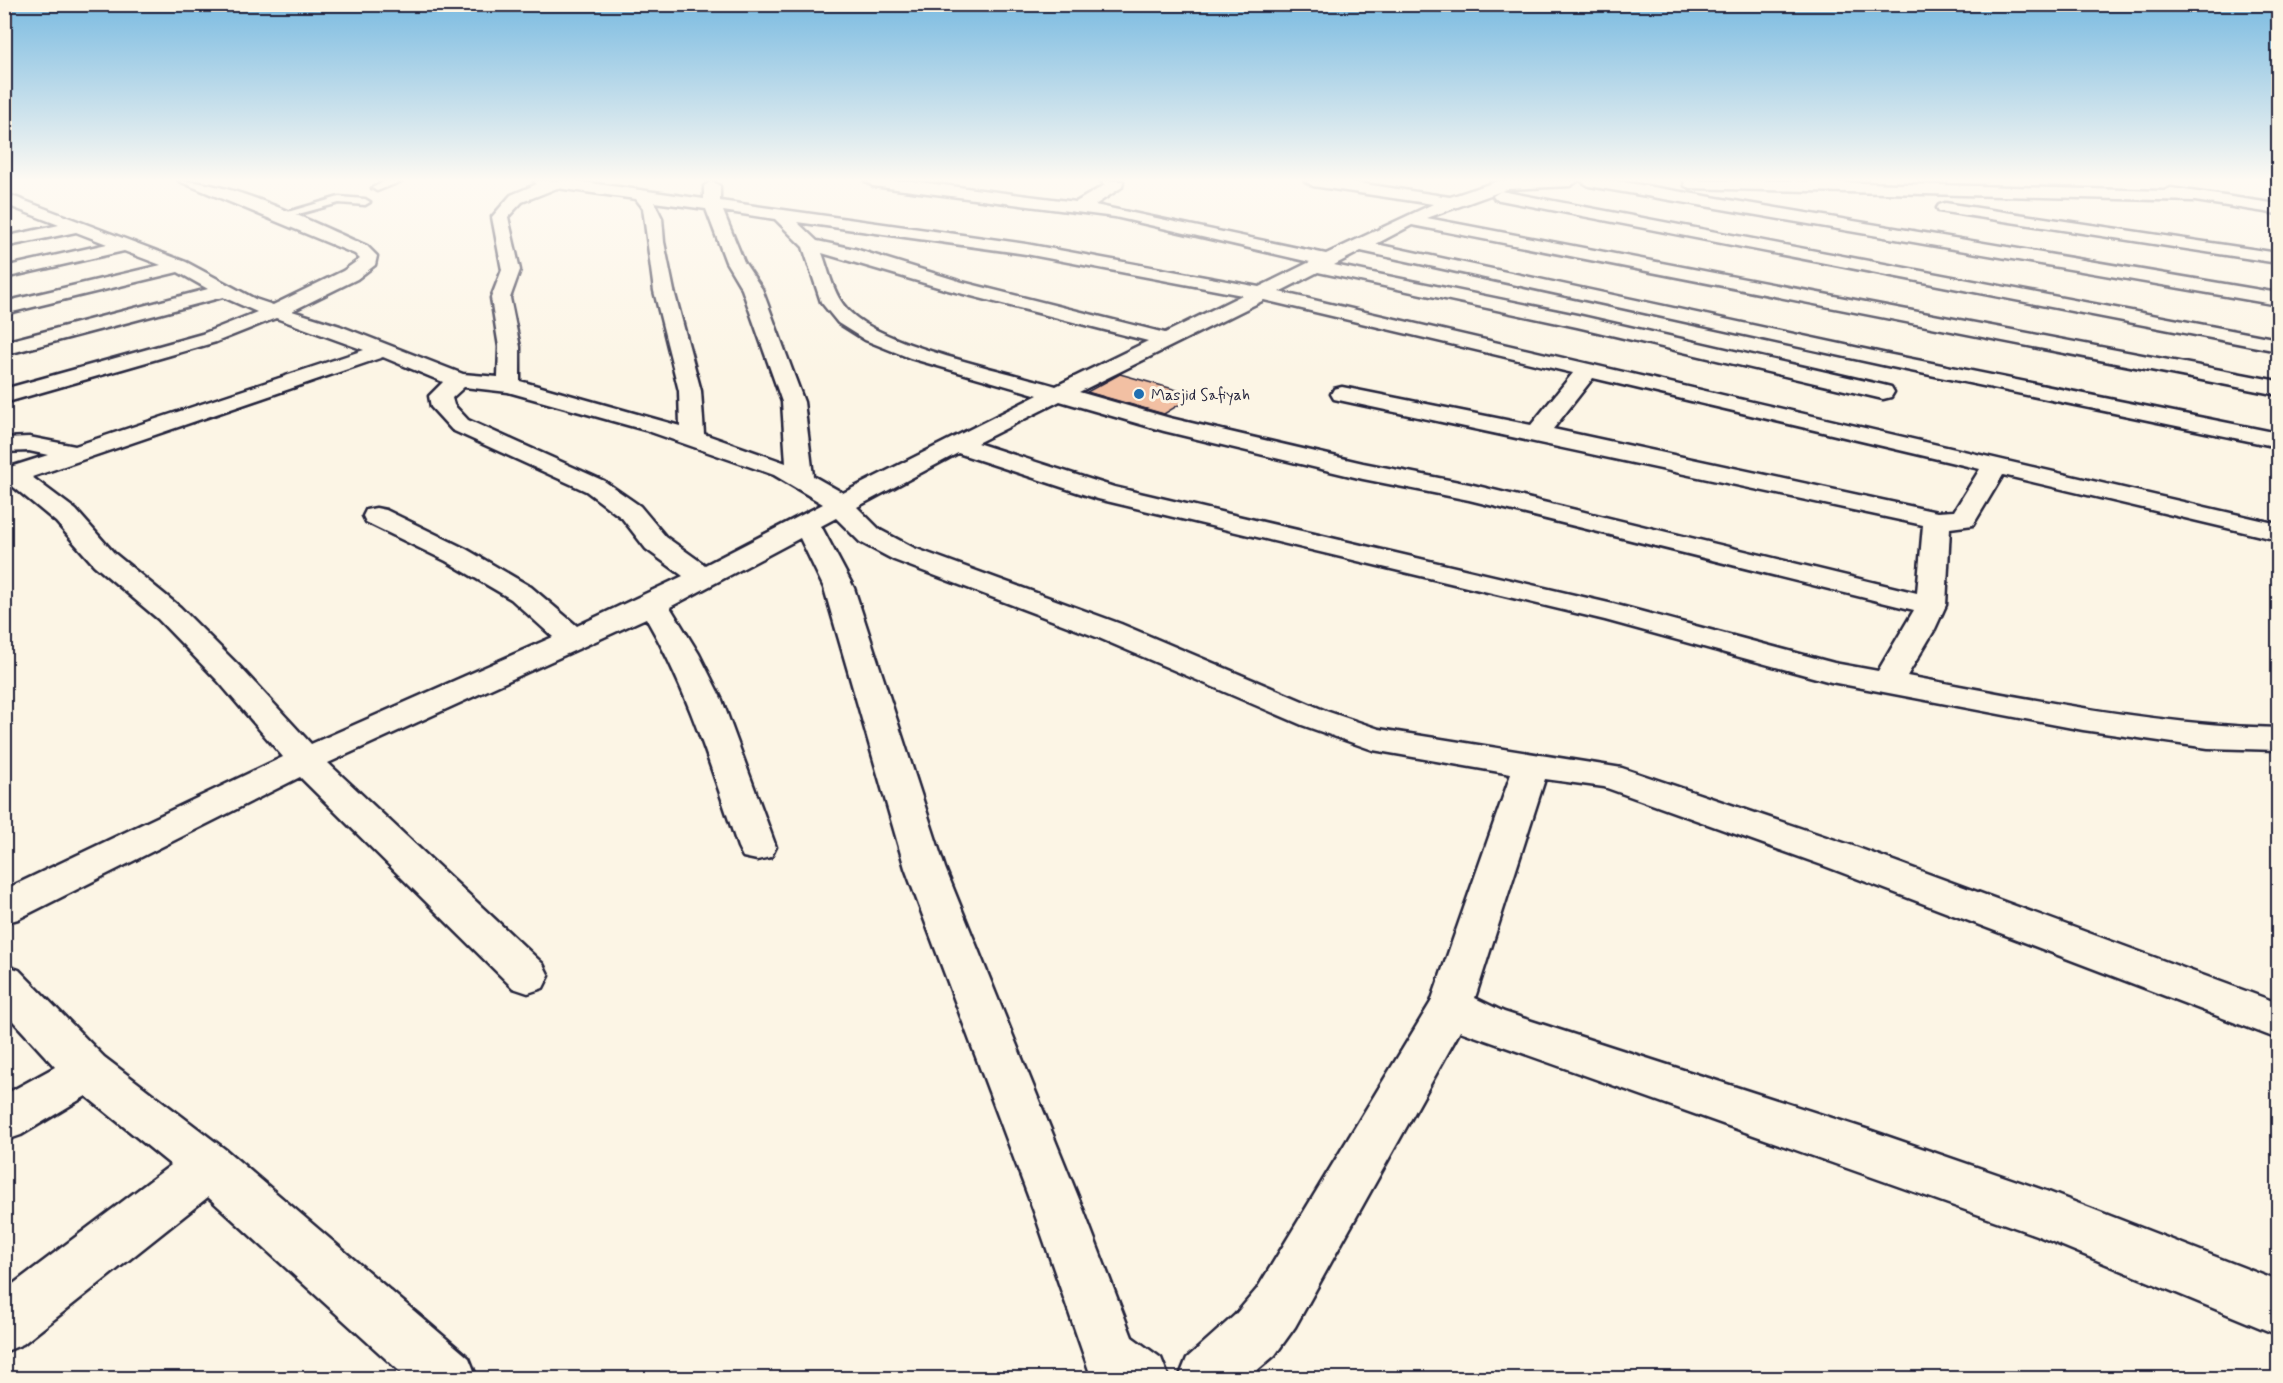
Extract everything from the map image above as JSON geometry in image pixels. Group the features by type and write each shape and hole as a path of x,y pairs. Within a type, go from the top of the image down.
{"street":[{"path":"4,273 124,246"},
{"path":"127,246 180,266 223,291 459,380 509,385 692,438 783,470 842,504 849,517 870,536 904,554 1110,631 1314,718 1372,739 1453,754 1610,776 1836,855 2278,1021"},
{"path":"4,396 209,338 251,323 350,275 369,261 368,256 361,250 350,246"},
{"path":"506,246 511,270 500,290 503,328 509,344 509,385"},
{"path":"656,246 664,291 690,392 692,438"},
{"path":"729,246 735,262 752,289 794,402 800,479"},
{"path":"811,246 828,298 845,319 872,336 918,353 1198,432 1363,471 1469,492 1931,605"},
{"path":"818,246 955,286 1165,339"},
{"path":"997,246 1057,254 1260,293 1586,372 1864,433 2278,532"},
{"path":"1254,246 1321,263 1884,392"},
{"path":"4,908 305,760 653,604 956,444 1357,246"},
{"path":"1360,246 1887,360 2278,440"},
{"path":"1563,246 1906,305 2278,387"},
{"path":"1776,246 1935,279 2278,345"},
{"path":"1960,246 2278,299"},
{"path":"1864,433 1884,392 1887,360 1906,305 1977,246"},
{"path":"2200,246 2278,258"},
{"path":"4,308 180,266"},
{"path":"4,349 223,291"},
{"path":"384,350 74,453 29,444 8,466 66,516 104,559 169,613 230,674 305,760 528,976"},
{"path":"1537,433 1586,372"},
{"path":"459,380 440,396 443,406 460,425 594,486 631,512 656,543 703,577"},
{"path":"1342,393 1937,520 1963,519 1990,473 1998,466"},
{"path":"956,444 1005,462 1107,493 1613,613 1831,672 2083,719 2208,737 2278,739"},
{"path":"376,516 456,555 521,593 574,640"},
{"path":"1886,684 1920,630 1931,605 1937,520"},
{"path":"806,523 839,588 925,868 1054,1198 1111,1356 1141,1378"},
{"path":"653,604 683,654 705,700 757,847"},
{"path":"1207,1378 1255,1335 1276,1308 1451,1006 1532,764"},
{"path":"4,982 88,1071 209,1166 449,1378"},
{"path":"1451,1006 1489,1025 1869,1152 2046,1215 2278,1308"},
{"path":"4,1120 88,1071"},
{"path":"4,1325 209,1166"}],"building":[{"name":"Masjid Safiyah","path":"1120,374 1195,395 1164,414 1087,392"}],"place":[{"name":"Masjid Safiyah","path":"1139,394"}]}
